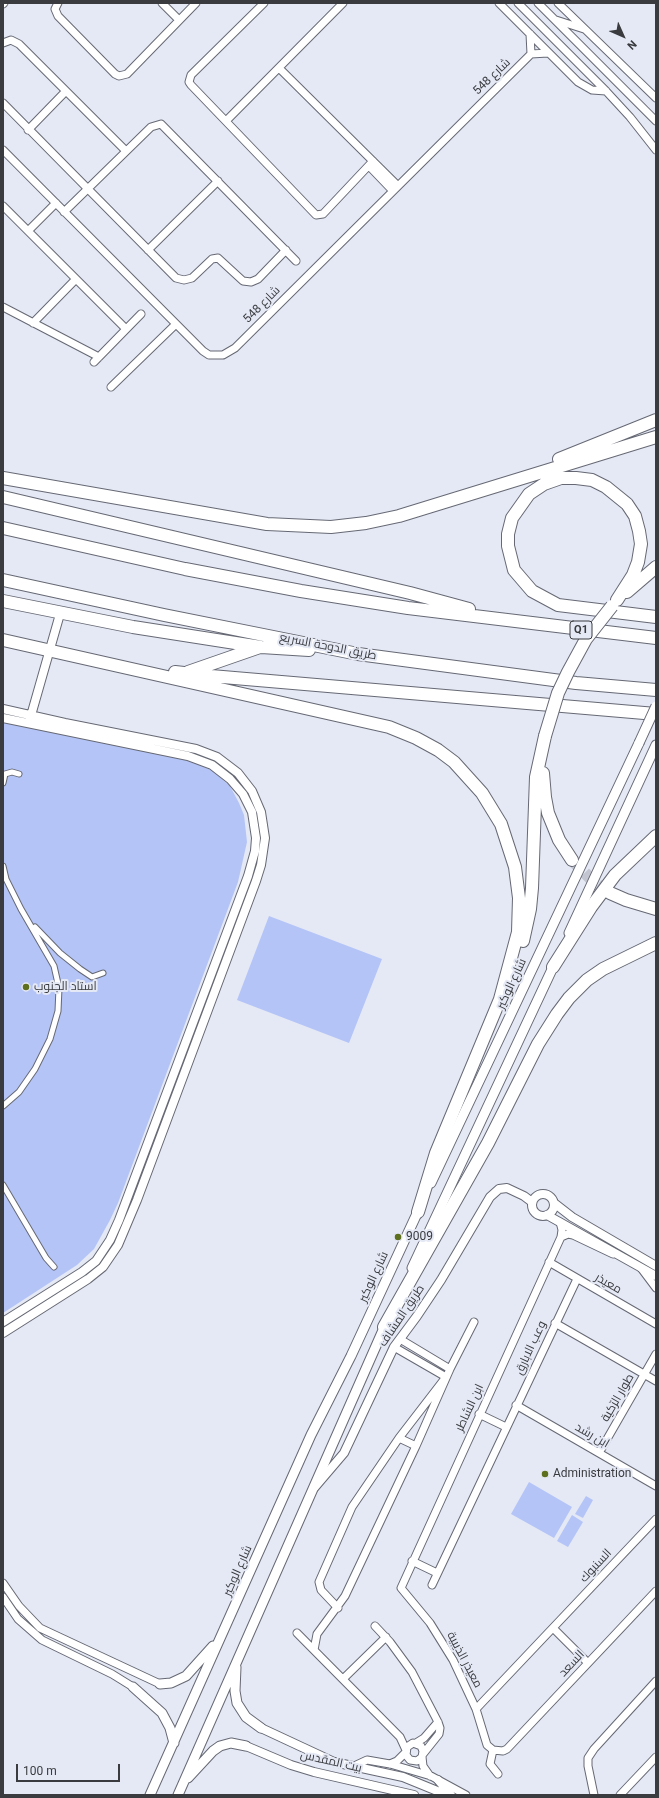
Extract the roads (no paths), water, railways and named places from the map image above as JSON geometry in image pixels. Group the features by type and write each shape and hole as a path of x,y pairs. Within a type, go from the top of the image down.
{"highway":[{"path":"476,492 656,420"},
{"path":"3,478 248,522 301,527 332,527 366,523 399,516 656,437"},
{"path":"418,1212 436,1153 518,957 530,910 536,777 558,693 586,639 615,603 633,575 638,562 640,544 639,531 634,516 626,504 606,487 592,480 561,478 544,484 529,494 512,518 508,534 508,546 510,560 514,570 532,591 558,605 656,617"},
{"path":"3,497 402,591 507,619"},
{"path":"3,528 256,583 408,608 507,619"},
{"path":"615,603 656,567"},
{"name":"طريق الدوحة السريع","path":"3,580 164,615 358,654 576,683 656,690"},
{"path":"3,601 60,614 261,647 358,654"},
{"name":"Q1","path":"507,619 656,638"},
{"path":"3,640 390,727 416,738 454,762 482,793 495,812 506,836 518,881 520,914 518,932 500,999"},
{"path":"185,673 261,647"},
{"path":"102,662 185,673 656,714"},
{"path":"544,742 544,797 548,813 559,840 572,860"},
{"path":"553,967 591,907 615,875 656,836"},
{"path":"610,893 631,902 656,909"},
{"path":"384,1327 488,1143 538,1044 557,1014 569,998 603,969 656,943"}],"main road":[{"name":"شارع الوكير","path":"150,1795 311,1435 351,1356 656,706"},
{"path":"178,1795 384,1327 656,746"},
{"path":"160,1684 171,1683 186,1676 220,1637"},
{"path":"237,1661 235,1691 237,1703 246,1717 261,1728"},
{"path":"133,1687 162,1713 170,1728 174,1743"},
{"path":"183,1784 216,1749 231,1743 246,1746"}],"street":[{"path":"58,3 55,9 58,16 115,74 120,76 127,74 196,3"},
{"path":"162,3 179,20"},
{"path":"264,3 190,78 190,85 319,215 323,214 371,164"},
{"path":"226,121 343,3"},
{"path":"499,3 581,85 592,90 606,91"},
{"path":"518,3 606,91 630,117 656,150"},
{"path":"538,3 656,120"},
{"path":"558,3 656,98"},
{"path":"553,19 586,30"},
{"path":"530,34 531,54 539,52 548,53"},
{"path":"3,43 11,40 15,41 126,151"},
{"name":"شارع 548","path":"3,150 176,324 209,355 216,356 229,352 394,187 531,54"},
{"path":"279,68 394,187"},
{"path":"28,130 66,91"},
{"path":"3,103 28,130 180,280 192,278 212,259 218,258 243,281 255,281 286,250"},
{"path":"64,212 151,127 161,124 296,261"},
{"path":"148,250 218,181"},
{"path":"28,231 56,203"},
{"path":"3,206 126,329"},
{"path":"33,323 76,279"},
{"path":"3,307 96,359 141,314"},
{"path":"111,387 176,324"},
{"path":"29,724 30,715 60,614"},
{"path":"3,709 196,749 217,757 238,773 252,791 261,812 265,838 261,865 256,881 137,1200 118,1244 103,1267 88,1279 3,1333"},
{"path":"3,718 188,756 212,765 230,779 243,794 252,812 256,838 254,856 248,876 119,1220 110,1240 96,1261 82,1272 3,1322"},
{"path":"3,783 5,774 12,772 19,774"},
{"path":"3,866 5,877 21,909 54,966 59,988 58,1011 50,1039 35,1069 19,1092 3,1106"},
{"path":"30,923 60,953 80,969 92,977 103,973"},
{"path":"3,1185 46,1258 54,1268"},
{"name":"طريق المشاف","path":"312,1490 334,1466 352,1440 394,1347 437,1286 475,1221 496,1191 502,1188 511,1189 532,1202"},
{"path":"656,1266 572,1218 554,1203 552,1198 543,1194 538,1195 532,1202 534,1213 543,1216 547,1215 656,1276"},
{"path":"547,1215 554,1208 554,1203"},
{"path":"560,1222 562,1230 561,1238"},
{"path":"561,1238 565,1235 573,1235 608,1253 618,1254"},
{"name":"ابن الشاطر","path":"401,1588 479,1414 561,1238"},
{"name":"معيذر","path":"549,1262 656,1324"},
{"path":"641,1267 656,1288"},
{"name":"وعب الابارق","path":"432,1585 577,1278"},
{"path":"314,1650 320,1627 338,1608 416,1446 446,1377 474,1322"},
{"path":"555,1322 656,1381"},
{"path":"400,1339 450,1369"},
{"path":"394,1347 446,1377"},
{"name":"طوار الرّكية","path":"598,1453 656,1354"},
{"path":"338,1608 321,1590 319,1582 356,1499 399,1438 446,1377"},
{"name":"ابن رشد","path":"516,1405 656,1486"},
{"path":"479,1414 506,1426"},
{"path":"399,1438 416,1446"},
{"name":"السنبوك","path":"476,1709 656,1519"},
{"path":"412,1561 437,1573"},
{"path":"3,1583 14,1600 30,1619 40,1628 160,1684"},
{"name":"معيذر الذيبية","path":"401,1588 430,1623 441,1639 453,1660 476,1709 487,1745 494,1750"},
{"name":"السعد","path":"494,1750 507,1749 656,1591"},
{"path":"3,1598 25,1626 42,1640 55,1648 112,1674 133,1687"},
{"path":"297,1633 400,1737 410,1760 417,1761 440,1731 438,1722 412,1672 386,1637 375,1626"},
{"path":"552,1628 588,1663"},
{"path":"343,1679 386,1637"},
{"path":"55,1648 60,1638"},
{"path":"594,1795 588,1766 588,1758 594,1749 656,1681"},
{"path":"390,1764 397,1761 414,1743 429,1733 438,1722"},
{"name":"بيت المقدس","path":"261,1728 322,1757 352,1767 403,1777 447,1795"},
{"path":"400,1737 423,1748 422,1756 425,1770 451,1795"},
{"name":"بيت المقدس","path":"246,1746 302,1769 414,1795"},
{"path":"494,1750 490,1764 498,1774"},
{"path":"620,1795 656,1757"},
{"name":"بيت المقدس","path":"352,1767 366,1760 390,1764 434,1778 466,1795"}],"tunnel":[{"path":"572,860 595,883 610,893"}],"place":[{"name":"استاد الجنوب","path":"26,987"},
{"name":"9009","path":"398,1237"},
{"name":"Administration","path":"545,1474"}]}
